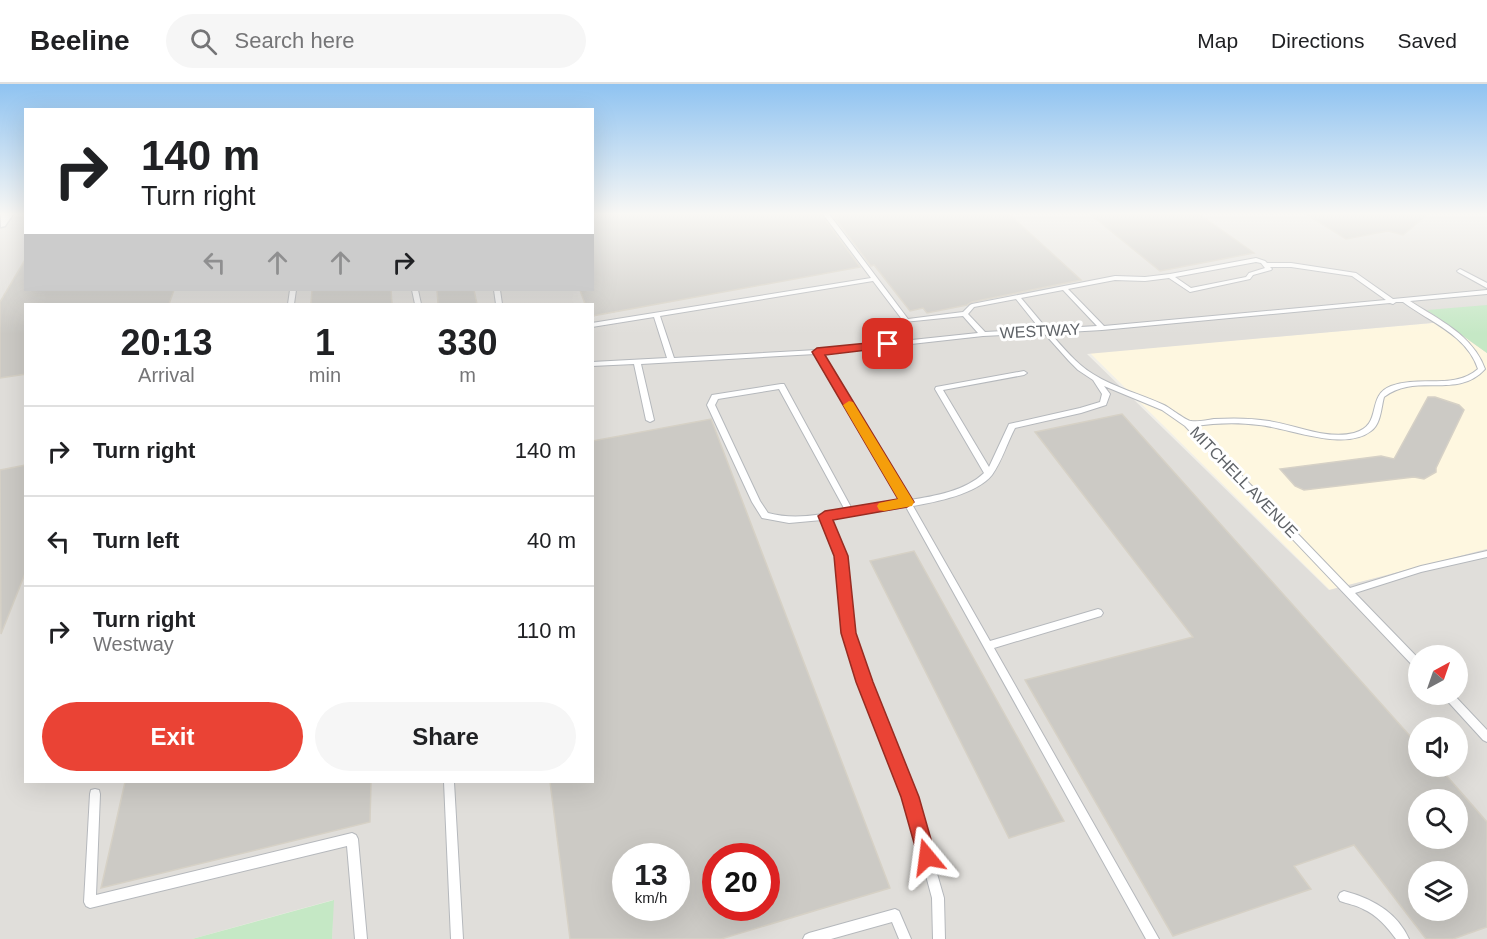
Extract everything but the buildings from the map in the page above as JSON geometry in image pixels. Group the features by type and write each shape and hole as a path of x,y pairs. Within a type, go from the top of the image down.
{"lane":[{"path":"856,254 906,321 965,314 972,306 1119,278 1145,279 1170,276 1256,260 1266,265 1291,265 1354,274 1393,302"},
{"path":"1170,276 1190,290 1248,278 1251,274 1268,270 1266,265"},
{"path":"1460,271 1487,286"},
{"path":"594,325 875,279"},
{"path":"1064,288 1102,328"},
{"name":"WESTWAY","path":"594,364 817,352 983,334 1102,328 1487,292"},
{"name":"MITCHELL AVENUE","path":"1017,297 1077,367 1096,379 1161,404 1188,424 1408,655"},
{"path":"1188,424 1215,421 1261,422 1337,437 1355,435 1369,429 1376,419 1381,396 1392,388 1412,384 1456,382 1477,375 1482,369 1480,357 1461,338 1405,301"},
{"path":"965,314 983,334"},
{"path":"657,315 671,360"},
{"path":"817,352 907,502 1153,939"},
{"path":"637,362 650,420"},
{"path":"988,473 939,389 1023,374"},
{"path":"1477,375 1487,378"},
{"path":"850,512 781,386 715,397 711,405 756,502 765,516 795,520 850,512 960,492 982,480 988,473 1011,426 1087,410 1103,403 1106,394 1096,379"},
{"path":"825,516 841,556 849,633 865,682 910,797 935,886 938,898 939,939"},
{"path":"1348,592 1421,569 1487,554"},
{"path":"988,646 1098,613"},
{"path":"1456,705 1487,737"},
{"path":"449,783 457,939"},
{"path":"95,794 90,902 352,839 361,939"},
{"path":"1344,897 1367,902 1387,918 1403,939"},
{"path":"809,939 895,915 905,939"}],"shaded area":[{"path":"0,254 24,254 24,291 594,291 594,254 1487,254 1487,353 1443,322 1087,354 1329,590 1487,549 1487,939 332,939 333,900 192,939 0,939"},
{"path":"1444,322 1487,353 1487,549 1330,590 1090,353"}],"green space":[{"path":"1487,305 1487,353 1427,310"},
{"path":"334,900 332,939 192,939"}],"slow traffic":[{"path":"849,405 907,502 884,506"}],"route":[{"path":"888,344 817,352 907,502 825,516 841,556 849,633 865,682 910,797 927,857"}]}
